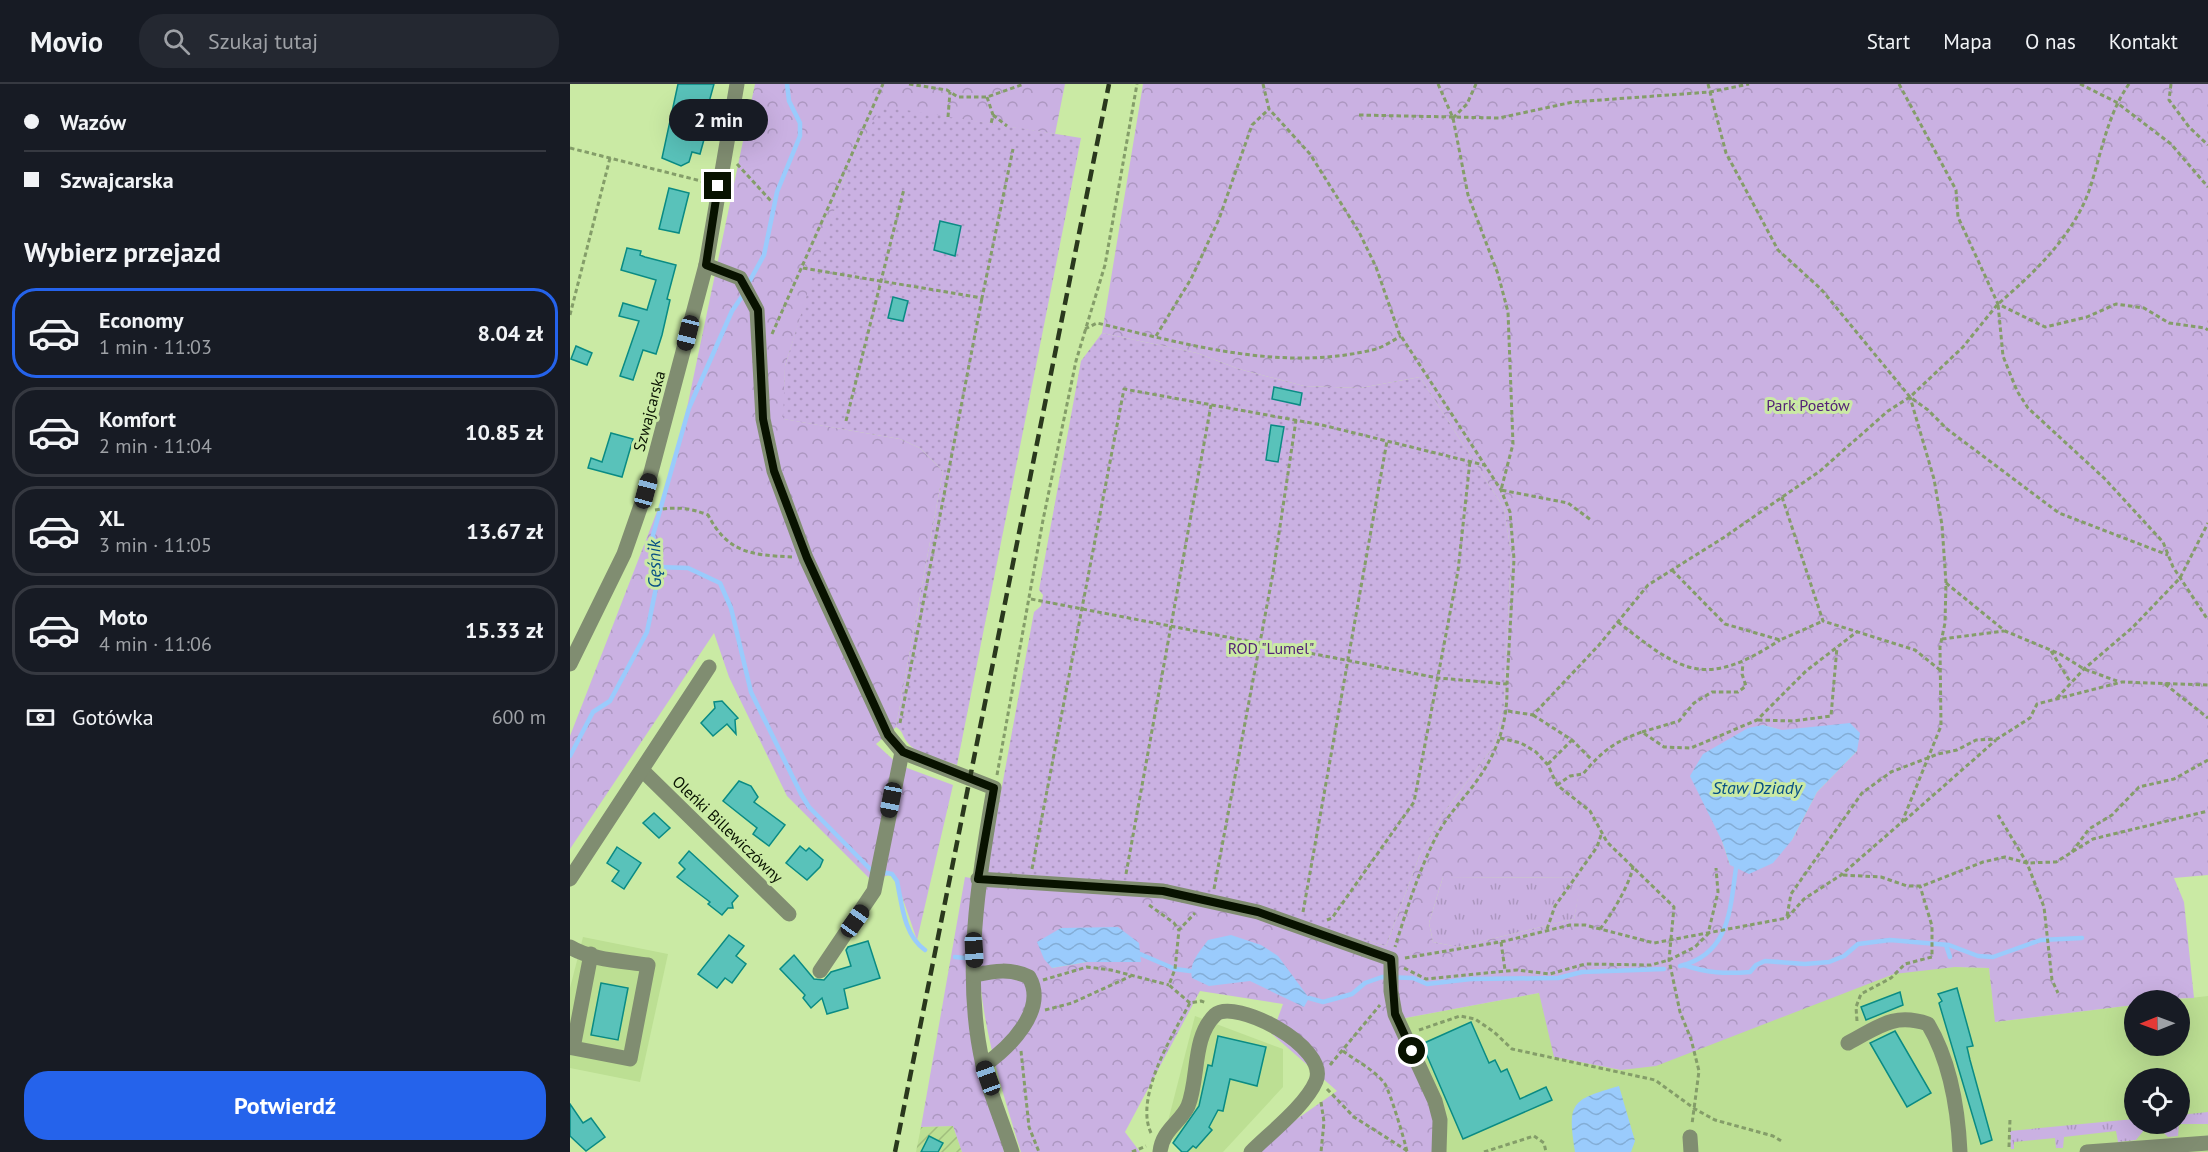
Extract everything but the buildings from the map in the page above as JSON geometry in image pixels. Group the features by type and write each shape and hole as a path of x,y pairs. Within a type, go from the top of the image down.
{"street":[{"name":"Szwajcarska","path":"570,664 575,639 624,554 641,508 706,265 737,84"},
{"path":"706,265 740,278 758,310 763,419 774,471 807,558 888,735 899,748 994,788 978,879 974,950 976,1017 983,1066 1012,1152"},
{"path":"570,879 709,667"},
{"path":"820,971 867,904 879,873 899,748"},
{"name":"Oleńki Billewiczówny","path":"642,770 789,914"},
{"path":"978,879 1205,895 1300,926 1395,964 1391,988 1395,1014 1435,1101 1440,1120 1439,1152"},
{"path":"570,947 591,954 648,965 630,1059 573,1048 591,954"},
{"path":"975,975 1007,970 1029,977 1032,983 1034,1004 1030,1016 1016,1034 983,1066"},
{"path":"1158,1148 1170,1127 1187,1108 1206,1026 1216,1014 1226,1010 1293,1037 1312,1059 1317,1079 1304,1098 1251,1152"},
{"path":"1853,1040 1877,1024 1901,1019 1928,1024 1938,1042 1958,1117 1960,1152"},
{"path":"2086,1152 2208,1143"}],"path":[{"path":"759,353 777,327 839,180 883,84"},
{"path":"909,84 950,92 958,97 987,97 1024,84"},
{"path":"994,788 1031,599 1043,520 1085,329 1105,265 1137,84"},
{"path":"1263,84 1269,109 1310,154 1359,232 1376,267 1401,336 1501,490 1510,512 1514,560 1507,684 1508,711 1500,737 1473,785 1453,809 1433,842 1395,964"},
{"path":"1438,84 1453,118 1468,195 1495,265 1508,312 1513,444 1501,490"},
{"path":"1453,118 1467,104 1476,84"},
{"path":"1708,84 1726,153 1778,250 1821,289 1910,397 2059,513 2168,555"},
{"path":"1359,115 1499,118 1573,102 1710,92 1749,84"},
{"path":"1899,84 1956,190 1958,217 1998,304 2003,356 2016,391 2028,408 2104,478 2163,542 2180,578 2208,620"},
{"path":"2080,84 2116,102 2171,144 2208,188"},
{"path":"1533,715 1618,622 1648,585 1820,471 1888,411 1910,397 1963,347 1998,304 2035,269 2066,233 2088,194 2116,102 2129,84"},
{"path":"2171,84 2169,100 2189,127 2208,145"},
{"path":"948,117 950,92"},
{"path":"987,97 993,115 991,124"},
{"path":"1156,336 1191,279 1219,219 1252,125 1269,109"},
{"path":"993,115 1007,126"},
{"path":"570,148 718,186"},
{"path":"899,748 982,298 1013,149"},
{"path":"570,315 610,158"},
{"path":"742,170 771,201"},
{"path":"846,421 904,189"},
{"path":"803,268 982,298"},
{"path":"1998,304 2045,327 2087,317 2116,304 2144,308 2169,323 2208,330"},
{"path":"1085,329 1097,323 1226,353 1304,358 1373,350 1401,336"},
{"path":"1037,874 1031,873 1124,389 1296,420 1484,465"},
{"path":"1902,822 1941,726 1942,639 1946,583 1942,525 1935,480 1910,397"},
{"path":"1123,888 1211,405"},
{"path":"1169,986 1175,969 1179,930 1205,895 1214,892 1260,644 1296,420"},
{"path":"1300,926 1387,441"},
{"path":"1318,921 1332,918 1414,802 1458,571 1470,462"},
{"path":"1501,490 1568,503 1591,520"},
{"path":"1782,497 1823,621"},
{"path":"653,511 681,506 708,515 713,525 735,549 775,556 807,558"},
{"path":"2055,699 2084,669 2133,627 2180,578 2208,523"},
{"path":"1672,570 1725,624 1780,640"},
{"path":"1946,583 2005,631 2051,651 2084,669 2119,682"},
{"path":"1031,599 1438,678 1507,684"},
{"path":"1618,622 1663,657 1693,669 1726,669 1743,662 1780,640 1823,621 1916,650 1941,671"},
{"path":"1642,732 1664,747 1691,748 1757,720 1806,671 1858,631"},
{"path":"1942,639 2005,631"},
{"path":"1757,720 1793,721 1831,716 1837,647"},
{"path":"2051,651 2071,683"},
{"path":"1557,785 1570,776 1583,774 1592,760 1623,739 1679,721 1694,703 1712,692 1738,692 1746,686 1742,674 1743,662"},
{"path":"1395,964 1570,925 1600,929 1653,943 1787,918 1804,899 1841,875 1997,739 2030,718 2037,704 2119,682 2208,685"},
{"path":"2165,684 2208,718"},
{"path":"1508,711 1533,715 1572,740 1592,760"},
{"path":"1500,737 1521,743 1548,765 1557,785 1590,811 1607,842 1674,907 1669,940 1670,962 1680,1012 1691,1039 1698,1071 1690,1145"},
{"path":"1787,918 1791,894 1862,793 1891,772 1927,758 1957,750 1976,740 1997,739"},
{"path":"1548,765 1572,740"},
{"path":"2069,856 2089,829 2112,814 2139,788 2174,779 2208,760"},
{"path":"1841,875 1881,877 1907,886 1920,886 1983,862 2005,857 2027,863 2056,862 2069,856 2092,839 2208,811"},
{"path":"1998,814 2027,863 2044,907 2052,980 2058,993"},
{"path":"1547,930 1555,906 1597,847 1602,832"},
{"path":"1600,929 1615,911 1619,895 1632,877 1633,866"},
{"path":"1395,964 1426,979 1505,971 1550,974 1585,964 1651,965 1670,962 1695,947 1708,934 1718,892 1716,868"},
{"path":"1853,1040 1856,1007 1861,994 1891,978 1905,964 1932,957 1932,926 1920,886"},
{"path":"1142,890 1148,904 1174,922 1179,930"},
{"path":"1501,942 1505,971"},
{"path":"1032,983 1087,967 1132,975 1169,986 1190,1003 1201,1001 1226,1010"},
{"path":"1030,1016 1072,1003 1132,975"},
{"path":"1317,1079 1343,1052 1391,988"},
{"path":"1158,1148 1148,1126 1146,1107 1163,1050 1190,1003"},
{"path":"1404,1035 1460,1016 1475,1019 1494,1032 1512,1049 1655,1080 1695,1109 1716,1119 1773,1136 1783,1142"},
{"path":"1016,1034 1021,1049 1029,1127 1040,1152"},
{"path":"1343,1052 1374,1073 1386,1085 1405,1137 1407,1152"},
{"path":"1317,1079 1354,1117 1407,1152"},
{"path":"1317,1079 1324,1122 1321,1152"},
{"path":"2009,1148 2010,1119"},
{"path":"1484,1152 1534,1136 1544,1143 1546,1152"},
{"path":"1132,1152 1141,1146 1158,1148"}],"shaded area":[{"path":"583,937 668,954 640,1082 570,1068 570,988"},
{"path":"1955,967 1989,968 1996,1022 2124,1006 2124,1056 2190,1056 2190,998 2208,996 2208,1152 1443,1152 1400,1019 1539,993"},
{"path":"1195,1016 1283,1049 1283,1087 1223,1152 1181,1152 1166,1129"},
{"path":"953,1126 962,1152 916,1152 921,1127"}],"green space":[{"path":"755,84 1065,84 1055,134 886,108 847,172 785,366 784,419 900,439 920,448 943,471 896,727 876,744 899,765 953,785 917,940 894,873 872,881 787,796 729,677 714,633 570,849 570,736 675,465"},
{"name":"Park Poetów","path":"1143,84 2208,84 2208,875 2174,878 2184,902 2194,998 2190,998 2190,990 2124,990 2124,1006 1995,1022 1989,968 1955,967 1894,974 1656,1066 1621,1070 1554,1057 1539,993 1400,1019 1442,1122 1442,1152 1257,1152 1274,1135 1337,1091 1272,1034 1283,1004 1200,991 1125,1132 1140,1152 1021,1152 992,1052 983,1002 978,940 987,868 1124,884 1301,921 1386,946 1419,857 1443,814 1494,746 1504,706 1511,553 1504,508 1420,377 1360,388 1304,386 1239,369 1197,353 1102,333","holes":["1763,725 1857,751 1817,792 1792,840 1730,865 1722,841","1443,877 1581,878 1574,919 1458,947 1433,942 1429,923","1061,928 1124,962 1087,962 1052,968 1049,937"]},
{"path":"881,106 1081,138 957,765 911,747 896,727 943,471 920,448 900,439 783,419 785,366 815,269 847,172"},
{"name":"ROD \"Lumel\"","path":"1102,333 1197,353 1239,369 1304,386 1360,388 1420,377 1504,508 1511,553 1504,706 1494,746 1443,814 1419,857 1386,946 1190,890 998,877 987,868 1034,612 1041,606 1043,595 1039,590 1081,361"},
{"path":"965,877 976,879 971,961 1004,1152 962,1152 953,1126 921,1127"},
{"path":"1443,877 1582,878 1574,919 1458,947 1433,942 1429,923"},
{"path":"2208,1112 2208,1124 2190,1124 2190,1114"},
{"path":"2124,1120 2124,1134 2141,1134 2136,1140 2118,1142 2116,1131 2064,1137 2063,1148 2056,1148 2055,1138 2014,1142 2014,1149 2011,1149 2010,1131"},
{"path":"2165,1134 2178,1134 2178,1136 2168,1137"}],"water":[{"name":"Staw Dziady","path":"1850,723 1860,733 1857,751 1817,792 1792,840 1773,863 1749,874 1730,865 1722,841 1690,776 1703,754 1748,728 1763,725 1782,730"},
{"path":"1118,927 1139,943 1141,962 1087,962 1052,968 1044,959 1037,942 1061,928"},
{"path":"1231,935 1261,945 1278,956 1309,998 1304,1007 1250,981 1209,986 1192,978 1193,963 1208,940"},
{"path":"1619,1086 1635,1141 1631,1152 1575,1152 1572,1123 1576,1106 1591,1095"}],"waterway":[{"name":"Gęśnik","path":"748,284 764,255 777,192 800,136 800,123 789,101 787,84"},
{"name":"Gęśnik","path":"570,756 593,712 610,701 647,632 658,578 653,535 689,408 732,311 743,295"},
{"path":"657,567 688,568 720,583 731,608 751,692 801,794 809,807 871,870 892,874 897,881 908,928 918,944 925,950"},
{"path":"1680,966 1697,960 1718,941 1729,914 1736,868"},
{"path":"1684,965 1716,972 1750,972 1756,965 1765,961 1805,964 1829,962 1844,956 1858,944 1890,940 1949,945 1978,956 1993,957 2041,940 2082,938"},
{"path":"1946,945 1950,957"},
{"path":"1140,954 1175,969 1190,971"},
{"path":"955,957 965,958"},
{"path":"1309,998 1323,1002 1352,994 1365,983 1382,977 1413,978 1427,984 1471,979 1558,978 1582,972 1664,969"}],"railway":[{"path":"895,1152 1109,84"}],"route":[{"path":"718,186 706,265 713,265 740,278 758,310 763,419 774,471 793,525 888,735 903,752 994,788 978,879 1163,891 1258,912 1391,959 1391,991 1395,1014 1412,1051"}]}
